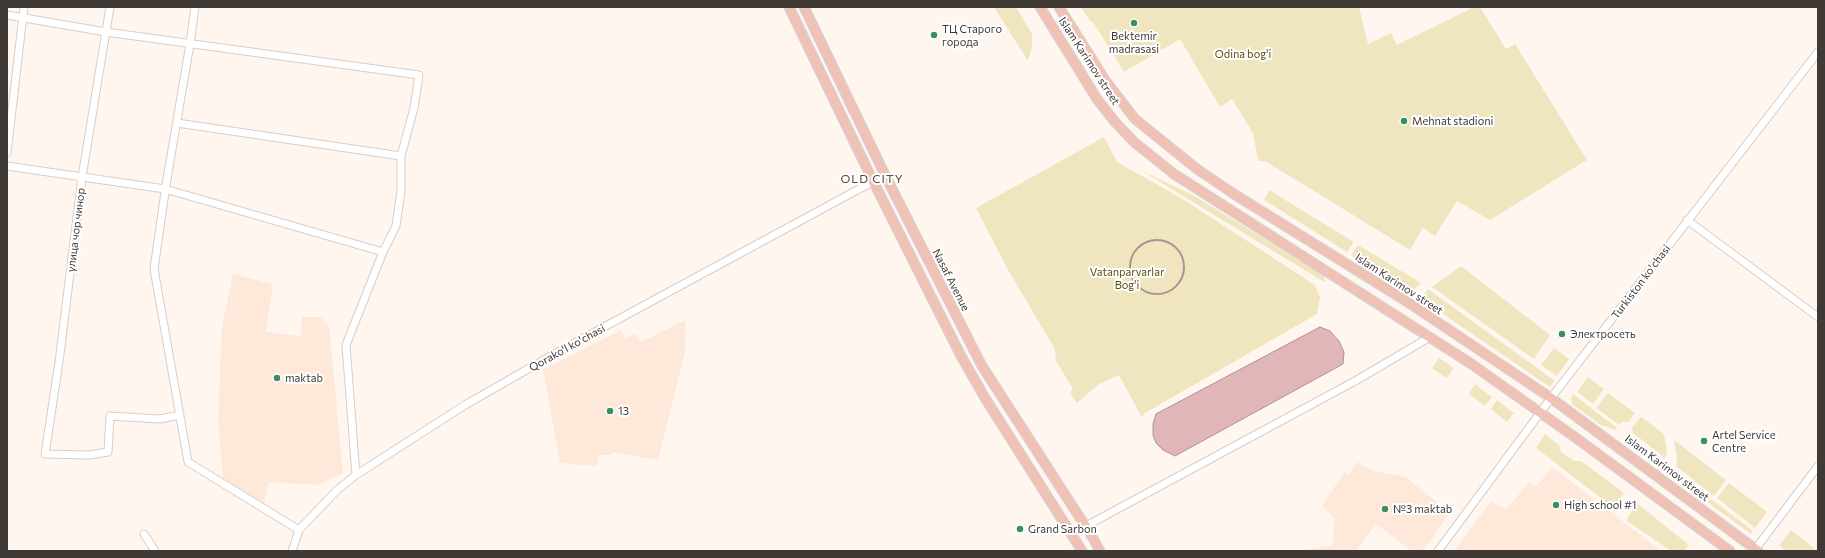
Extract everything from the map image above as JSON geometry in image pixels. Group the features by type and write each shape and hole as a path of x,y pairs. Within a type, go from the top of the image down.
{"main road":[{"path":"789,7 873,181 961,356 989,405 1082,551"},
{"name":"Nasaf Avenue","path":"804,7 884,175 982,366 1086,526 1100,551"},
{"name":"Islam Karimov street","path":"1040,7 1097,99 1115,122 1134,142 1174,174 1470,363 1541,412 1730,551"},
{"name":"Islam Karimov street","path":"1059,7 1105,80 1134,119 1197,169 1265,214 1406,302 1551,398 1756,550"},
{"path":"800,29 811,23"},
{"path":"1256,227 1265,214"}],"street":[{"path":"7,153 24,7"},
{"name":"улица чор чинор","path":"110,7 82,177 59,362 45,454 89,455 108,452 110,416 160,419 180,415"},
{"path":"195,7 165,189 154,269 188,462 299,530"},
{"path":"7,16 106,32 419,76 414,108 401,156 401,191 396,226 383,252 346,345 356,475"},
{"name":"Turkiston ko'chasi","path":"1438,551 1551,398 1818,52"},
{"path":"176,123 401,156"},
{"path":"7,166 165,189 383,252"},
{"name":"Qorako'l ko'chasi","path":"292,551 299,530 337,490 356,475 465,405 556,353 884,175"},
{"path":"1688,220 1818,318"},
{"path":"1086,526 1357,380 1430,337"},
{"path":"1756,550 1818,466"},
{"path":"144,534 155,551"}],"shaded area":[{"name":"maktab","path":"233,274 273,284 266,332 301,336 302,317 320,317 329,326 343,473 318,485 269,482 264,503 223,478 218,419 222,327"},
{"name":"13","path":"685,320 685,351 658,460 612,452 611,455 599,455 597,466 560,463 543,370 621,330 625,339 635,334 641,342"},
{"path":"1320,327 1330,331 1339,341 1344,352 1343,364 1175,456 1163,450 1156,443 1153,435 1153,424 1156,414"},
{"name":"№3 maktab","path":"1357,462 1373,471 1406,477 1450,513 1423,551 1412,551 1376,524 1356,551 1300,551 1333,545 1334,519 1322,505 1345,472 1348,475"},
{"name":"High school #1","path":"1552,467 1661,551 1460,551 1456,548 1491,501 1506,509 1529,483 1536,487"}],"green space":[{"path":"994,7 1016,7 1032,34 1032,47 1028,61"},
{"name":"Mehnat stadioni","path":"1081,7 1359,7 1368,44 1391,33 1397,45 1474,7 1480,7 1506,49 1515,44 1587,160 1490,220 1457,201 1435,236 1423,228 1410,250 1265,161 1258,161 1253,133 1232,99 1220,107 1180,39 1124,72 1093,22 1091,22"},
{"name":"Vatanparvarlar Bog'i","path":"1104,137 1117,162 1181,198 1315,285 1320,297 1317,314 1141,416 1119,375 1099,384 1077,403 1070,393 1073,389 1056,361 1055,349 1008,270 976,208"},
{"path":"1142,171 1193,195 1323,275 1325,280 1324,282"},
{"path":"1269,190 1354,242 1347,252 1264,200"},
{"path":"1358,245 1421,283 1411,293 1351,255"},
{"path":"1461,266 1550,335 1534,359 1432,287"},
{"path":"1428,289 1555,381 1550,387 1421,299"},
{"path":"1554,348 1569,359 1557,376 1541,365"},
{"path":"1439,358 1454,368 1447,378 1432,368"},
{"path":"1588,377 1604,389 1593,404 1577,392"},
{"path":"1475,384 1492,397 1485,406 1469,394"},
{"path":"1608,393 1635,413 1629,422 1622,422 1619,425 1596,408"},
{"path":"1573,394 1617,428 1616,430 1599,424 1572,404 1571,399"},
{"path":"1497,400 1514,413 1507,422 1491,409"},
{"path":"1641,417 1664,434 1667,452 1665,458 1633,433 1632,427"},
{"path":"1545,434 1559,445 1561,452 1574,461 1581,461 1624,493 1617,503 1612,503 1610,505 1536,448"},
{"path":"1631,438 1753,531 1751,534 1642,454"},
{"path":"1674,440 1726,480 1714,496 1676,466 1677,457"},
{"path":"1729,483 1767,512 1755,528 1717,498"},
{"path":"1638,504 1689,545 1684,551 1671,551 1627,521 1629,515"},
{"path":"1791,530 1815,549 1813,551 1786,551 1779,546"}],"waterway":[{"path":"1157,240 1167,242 1176,248 1182,257 1184,267 1182,277 1176,286 1167,292 1157,294 1147,292 1138,286 1132,277 1130,267 1132,257 1138,248 1147,242 1157,240"}],"place":[{"name":"Bektemir madrasasi","path":"1134,23"},
{"name":"ТЦ Старого города","path":"934,35"},
{"name":"Mehnat stadioni","path":"1404,121"},
{"name":"Электросеть","path":"1562,334"},
{"name":"maktab","path":"277,378"},
{"name":"13","path":"610,411"},
{"name":"Artel Service Centre","path":"1704,441"},
{"name":"High school #1","path":"1556,505"},
{"name":"№3 maktab","path":"1385,509"},
{"name":"Grand Sarbon","path":"1020,529"}],"district":[{"name":"OLD CITY","path":"872,179"}],"park label":[{"name":"Odina bog'i","path":"1243,54"}]}
